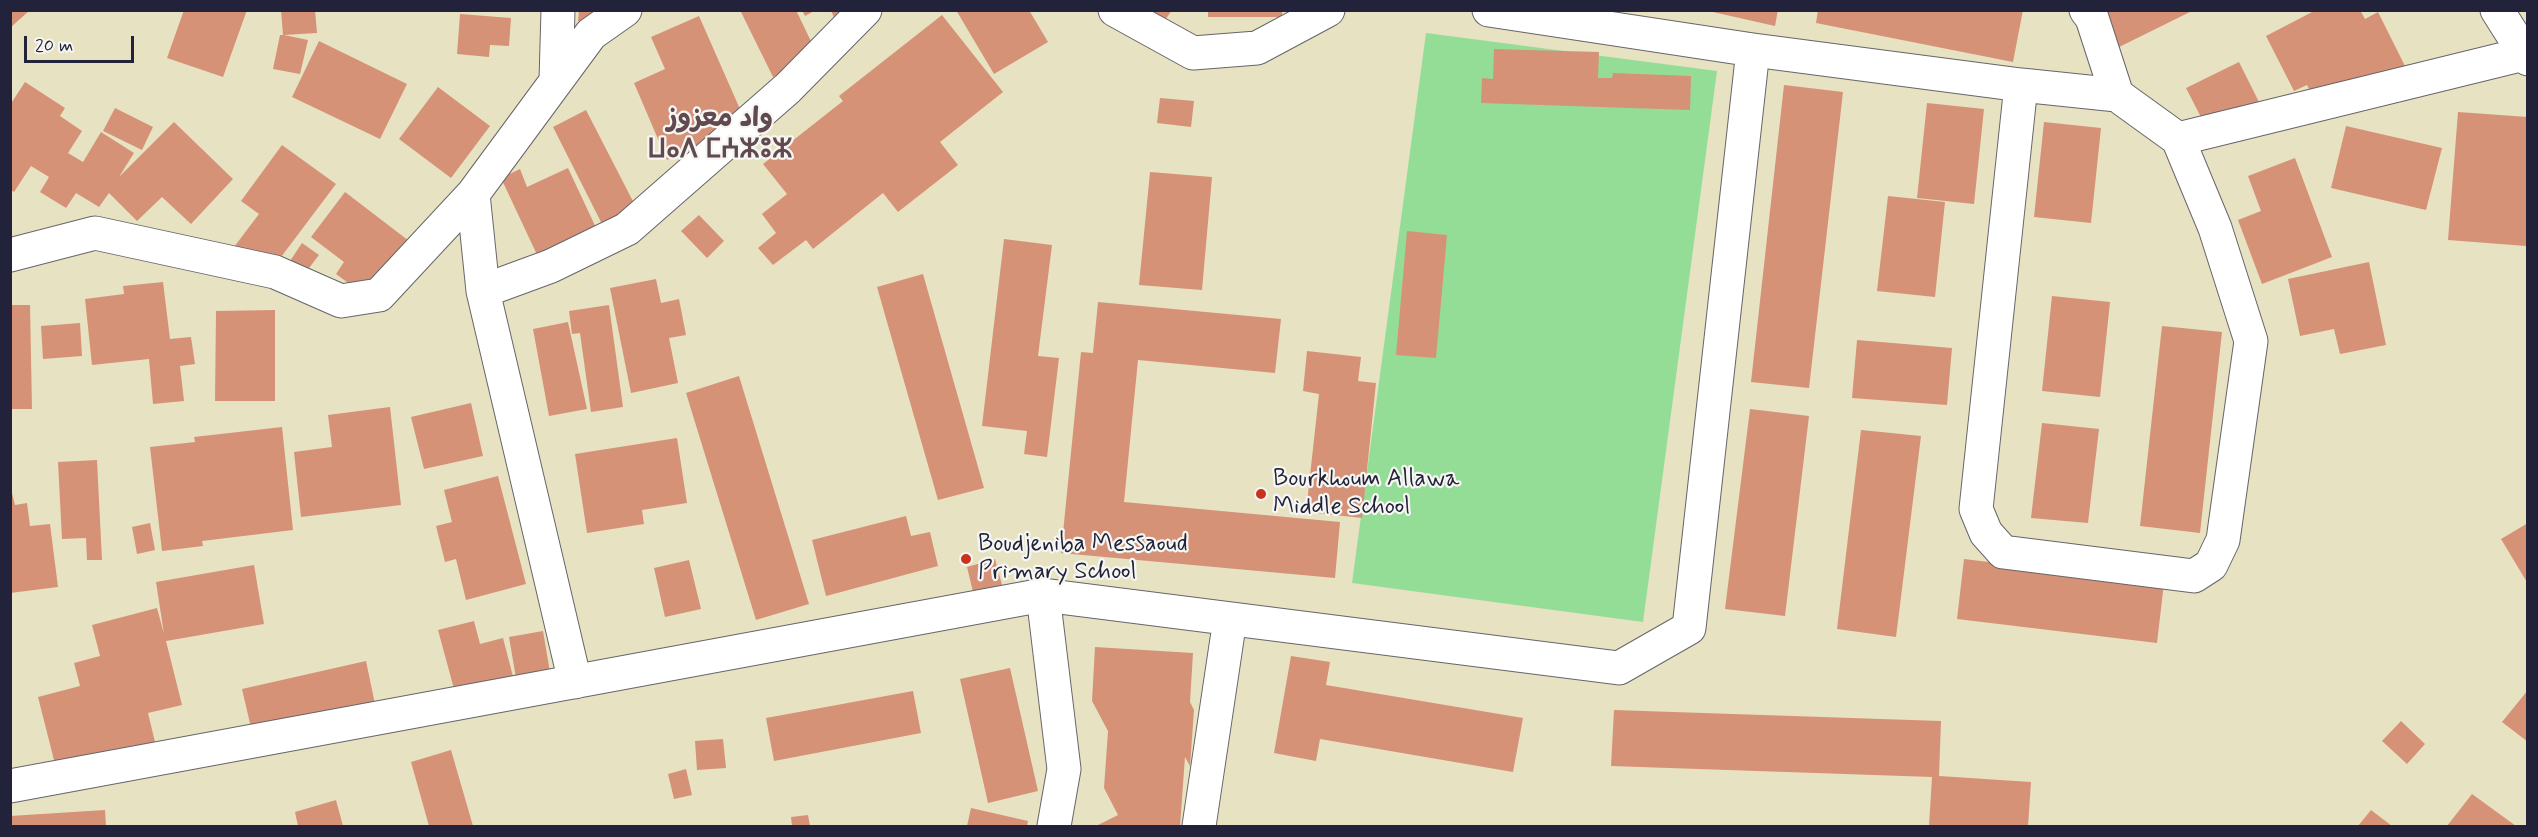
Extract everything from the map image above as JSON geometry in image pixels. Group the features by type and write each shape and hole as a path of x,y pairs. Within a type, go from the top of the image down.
{"street":[{"path":"556,81 558,10"},
{"path":"10,255 95,233 275,272 341,301 379,295 473,194 591,34 625,10"},
{"path":"483,291 551,266 627,229 788,88 865,10"},
{"path":"1115,10 1193,53 1257,48 1328,10"},
{"path":"1488,10 1753,50 2021,85 2117,95 2178,139 2215,228 2251,341 2223,540 2211,565 2194,576 2003,552 1986,533 1976,509 2021,85"},
{"path":"2086,10 2092,18 2117,95"},
{"path":"2178,139 2526,57 2497,10"},
{"path":"10,786 1043,596 1619,668 1689,628 1753,50"},
{"path":"473,194 483,291 575,682"},
{"path":"1043,596 1064,769 1054,826"},
{"path":"1199,826 1230,619"}],"green space":[{"path":"1426,33 1717,71 1643,622 1352,583"}],"building":[{"path":"10,10 30,10 10,28"},
{"path":"184,10 247,10 223,77 167,58"},
{"path":"281,10 315,10 317,33 284,35 308,40 300,74 273,69 280,35 283,35"},
{"path":"579,10 618,10 616,24 578,21"},
{"path":"740,10 796,10 818,56 773,77"},
{"path":"802,10 816,10 805,16"},
{"path":"831,10 850,10 834,18"},
{"path":"956,10 1029,10 1048,42 994,74"},
{"path":"1124,10 1172,10 1157,32"},
{"path":"1208,10 1282,10 1282,17 1208,17"},
{"path":"1704,10 1778,10 1775,26"},
{"path":"1818,10 2023,10 2013,62 1816,23"},
{"path":"2094,10 2189,10 2190,12 2113,50"},
{"path":"2316,10 2360,10 2365,19 2378,12 2406,68 2320,111 2307,85 2294,91 2266,36"},
{"path":"460,14 511,18 509,46 490,45 489,57 457,54"},
{"path":"942,15 1003,92 940,142 958,165 898,212 883,193 813,249 806,240 773,265 758,248 776,233 762,214 787,194 763,164 843,101 839,96"},
{"path":"699,16 747,125 667,160 634,83 665,69 651,37"},
{"path":"319,41 407,84 380,139 292,97"},
{"path":"1494,49 1599,52 1598,78 1612,78 1613,73 1691,76 1690,110 1481,103 1482,78 1493,79"},
{"path":"2239,62 2260,104 2208,131 2186,88"},
{"path":"25,82 65,108 60,116 82,131 68,153 83,162 101,132 134,153 119,177 174,122 233,179 191,224 162,197 137,221 109,193 99,207 76,193 66,208 40,192 49,177 31,166 14,192 10,189 10,105"},
{"path":"1784,85 1843,92 1809,388 1751,382"},
{"path":"438,87 490,126 451,178 399,139"},
{"path":"1160,98 1194,101 1191,127 1157,123"},
{"path":"1927,103 1984,109 1974,204 1917,198"},
{"path":"115,108 153,127 142,150 103,131"},
{"path":"586,110 638,211 604,228 553,127"},
{"path":"2458,112 2528,117 2526,246 2448,240"},
{"path":"2044,122 2101,128 2091,223 2034,217"},
{"path":"2346,126 2442,148 2426,210 2331,188"},
{"path":"282,145 336,184 269,273 234,247 259,214 241,201"},
{"path":"2295,158 2332,257 2262,284 2238,220 2261,211 2248,176"},
{"path":"568,168 598,232 539,259 501,178 520,169 527,187"},
{"path":"1150,172 1212,177 1202,290 1139,285"},
{"path":"345,192 413,244 370,299 336,274 344,262 311,237"},
{"path":"1888,196 1945,202 1935,297 1877,291"},
{"path":"699,215 724,241 707,258 681,231"},
{"path":"1407,231 1447,235 1436,358 1396,355"},
{"path":"1004,239 1052,245 1038,356 1059,358 1047,457 1024,454 1027,431 982,426"},
{"path":"302,243 319,255 306,272 290,261"},
{"path":"2369,262 2386,345 2340,354 2334,329 2300,336 2288,279"},
{"path":"923,274 984,488 938,500 877,287"},
{"path":"656,279 661,303 679,299 686,335 669,338 678,383 631,393 610,288"},
{"path":"163,282 170,339 191,337 195,364 180,366 184,401 153,404 149,359 92,365 85,299 124,294 123,286"},
{"path":"2052,296 2110,302 2100,397 2042,391"},
{"path":"1098,302 1281,319 1275,373 1138,360 1124,502 1340,522 1335,578 1061,553 1081,352 1093,353"},
{"path":"10,305 30,305 32,409 10,409"},
{"path":"609,305 623,407 591,412 580,333 572,334 569,311"},
{"path":"275,310 275,401 215,401 216,311"},
{"path":"568,322 587,409 549,416 533,329"},
{"path":"80,323 82,356 43,359 41,326"},
{"path":"2162,326 2222,332 2200,533 2140,526"},
{"path":"1857,340 1952,348 1947,405 1852,398"},
{"path":"1307,351 1361,357 1358,381 1376,383 1362,518 1306,512 1319,394 1303,391"},
{"path":"739,376 809,604 756,620 686,393"},
{"path":"471,403 483,456 424,469 411,417"},
{"path":"390,407 401,505 301,517 294,452 332,447 328,415"},
{"path":"1750,409 1809,416 1785,616 1725,609"},
{"path":"2042,423 2099,429 2088,523 2031,518"},
{"path":"282,427 293,530 202,541 203,546 162,551 150,447 195,442 194,437"},
{"path":"1861,430 1921,436 1896,637 1837,629"},
{"path":"677,438 687,503 642,510 644,524 587,533 575,454"},
{"path":"97,460 102,560 87,560 86,538 62,539 58,462"},
{"path":"498,476 526,584 466,600 456,559 445,562 436,526 452,522 444,490"},
{"path":"10,485 15,505 27,503 30,526 50,524 58,587 10,593"},
{"path":"906,516 911,536 930,532 938,566 826,596 812,540"},
{"path":"150,523 155,550 137,554 132,527"},
{"path":"2528,523 2528,584 2501,539"},
{"path":"995,559 1002,585 973,592 967,567"},
{"path":"1964,559 2164,583 2157,643 1957,619"},
{"path":"689,560 701,609 665,617 654,568"},
{"path":"254,565 264,624 166,641 182,705 148,713 155,742 56,768 38,697 80,686 74,663 100,656 92,625 157,608 164,634 156,582"},
{"path":"474,621 480,644 503,638 515,684 457,700 438,630"},
{"path":"543,631 551,678 517,684 509,637"},
{"path":"1095,647 1193,653 1190,702 1194,710 1190,766 1185,757 1180,826 1096,826 1118,815 1104,788 1108,731 1092,701"},
{"path":"1291,656 1330,662 1326,685 1523,718 1513,772 1320,739 1316,761 1274,753"},
{"path":"366,661 375,704 252,732 242,689"},
{"path":"1010,668 1038,791 988,803 960,679"},
{"path":"2528,690 2528,742 2502,722"},
{"path":"913,691 921,733 774,761 766,718"},
{"path":"1614,710 1941,721 1939,776 2031,782 2028,826 1929,826 1932,777 1611,766"},
{"path":"2401,721 2425,744 2407,764 2382,741"},
{"path":"723,739 726,768 697,770 695,741"},
{"path":"451,750 473,826 429,826 411,762"},
{"path":"686,769 692,795 674,799 668,774"},
{"path":"2472,794 2516,826 2447,826"},
{"path":"336,800 343,826 298,826 295,812"},
{"path":"971,808 1028,821 1027,826 967,826"},
{"path":"105,810 106,826 10,826 10,816"},
{"path":"2371,810 2392,826 2358,826"},
{"path":"808,815 810,826 792,826 791,817"}],"place":[{"name":"Bourkhoum Allawa Middle School","path":"1261,494"},
{"name":"Boudjeniba Messaoud Primary School","path":"966,559"}],"district":[{"name":"واد معزوز ⵡⴰⴷ ⵎⵄⵣⵓⵣ","path":"720,136"}]}
